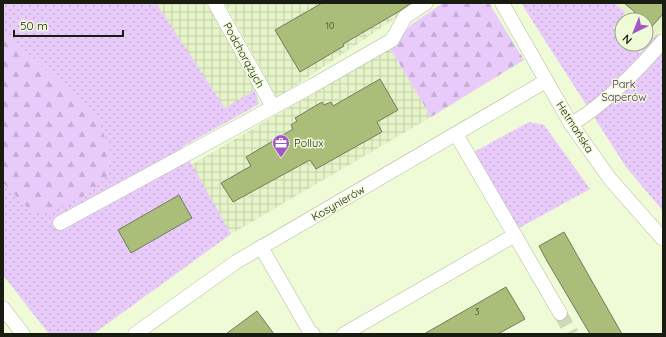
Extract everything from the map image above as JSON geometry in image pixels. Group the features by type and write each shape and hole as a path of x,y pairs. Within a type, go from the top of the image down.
{"street":[{"name":"Podchorążych","path":"215,3 273,107"},
{"path":"60,223 273,107 392,40 405,17 426,3"},
{"name":"Hetmańska","path":"502,3 571,124 610,179 663,239"},
{"path":"571,124 580,119 604,99 663,41"},
{"name":"Kosynierów","path":"135,334 236,262 546,81"},
{"path":"456,134 560,313"},
{"path":"344,334 515,235"},
{"path":"261,247 310,332 313,334"},
{"path":"3,308 23,334"}],"shaded area":[{"path":"156,3 206,3 255,90 225,109"},
{"path":"225,3 418,3 277,98"},
{"path":"614,3 663,3 663,28 654,38 654,12 624,12"},
{"path":"390,48 431,117 231,234 191,165"}],"green space":[{"path":"3,3 156,3 225,108 255,90 259,104 182,147 231,234 93,334 49,334 3,275 3,183 32,211 88,194 107,176 111,154 38,62 3,33"},
{"path":"443,3 489,3 524,60 431,117 390,48 412,24"},
{"name":"Park Saperów","path":"521,3 614,3 625,12 614,12 614,52 654,52 654,37 657,34 663,39 663,211 626,167"},
{"path":"3,33 38,62 99,121 111,154 107,176 88,194 50,212 32,212 3,183"},
{"path":"529,122 544,125 590,189 519,228 472,153"}],"building":[{"path":"322,3 411,3 300,72 275,30"},
{"path":"624,3 663,3 663,14 654,24 654,12 635,12"},
{"path":"380,79 398,110 377,122 382,132 316,169 310,160 233,202 221,183 251,166 246,157 293,129 291,125 297,121 295,118 322,102 324,105 331,102 333,106"},
{"path":"179,195 192,218 131,253 118,230"},
{"path":"564,232 622,334 590,334 547,261 539,246"},
{"path":"506,287 525,319 498,334 424,334"},
{"path":"257,311 274,334 226,334"}],"tunnel":[{"path":"560,313 572,334"}],"place":[{"name":"Pollux","path":"281,158"}]}
